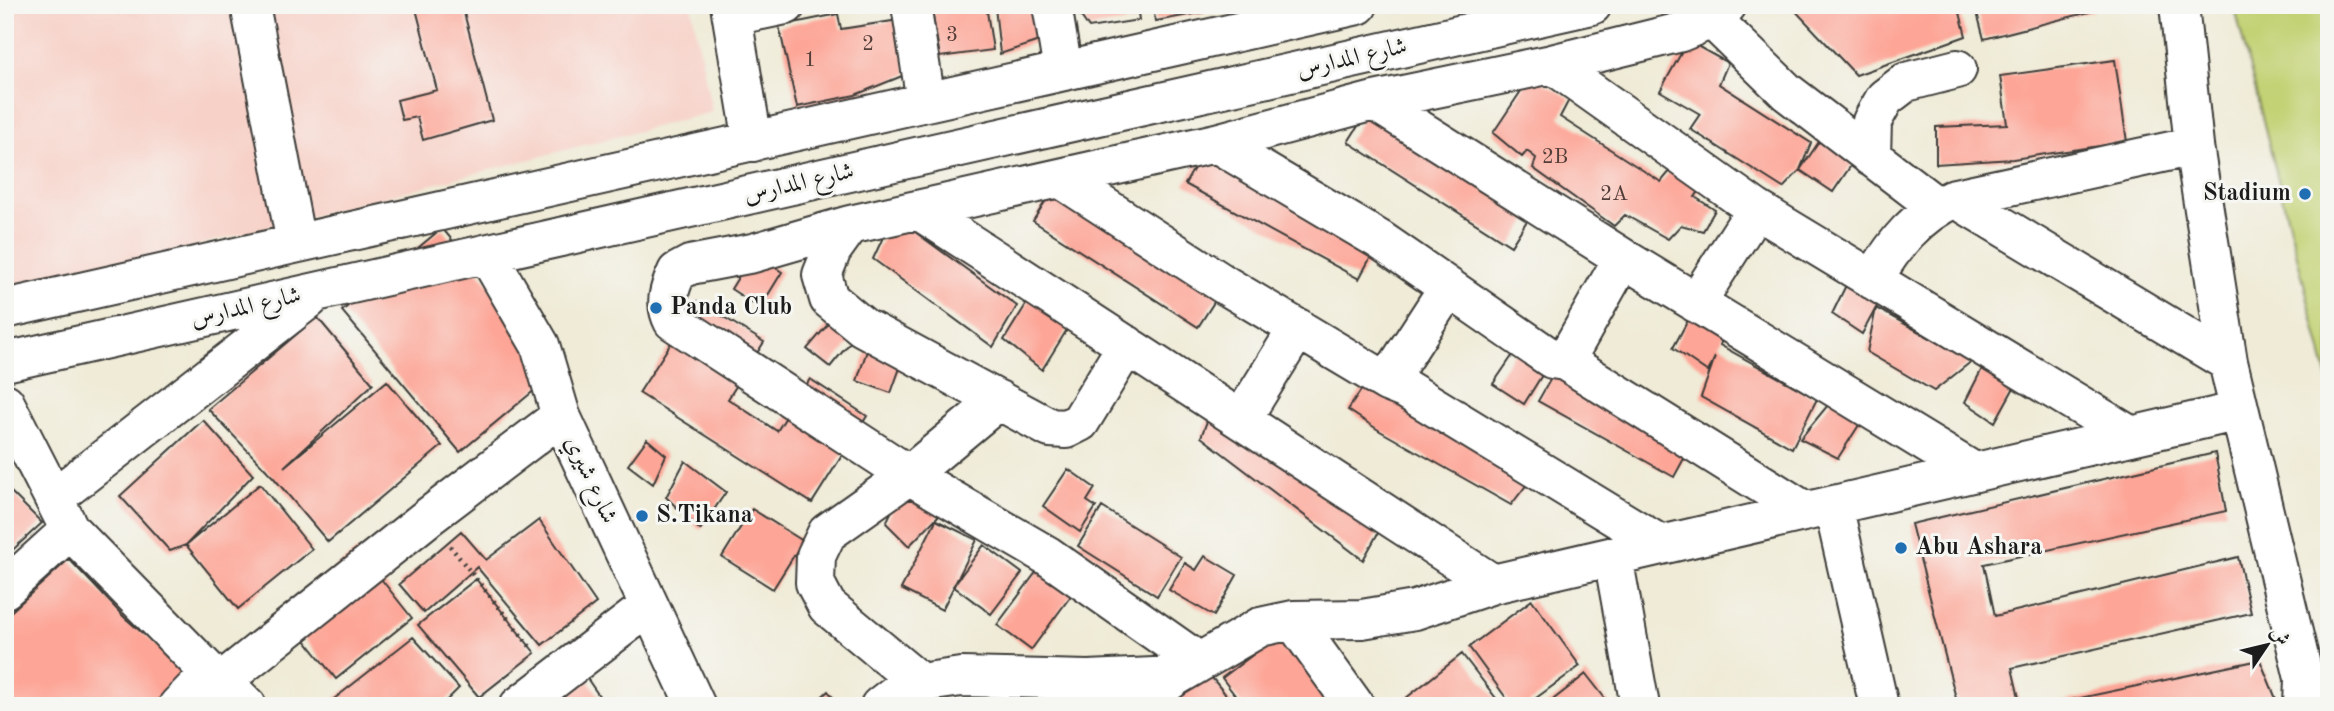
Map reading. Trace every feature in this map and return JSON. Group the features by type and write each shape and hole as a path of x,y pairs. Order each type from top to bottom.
{"street":[{"path":"250,5 296,243"},
{"path":"753,142 731,11 786,5"},
{"path":"911,5 926,102"},
{"path":"1052,5 1063,71"},
{"name":"شارع المدارس","path":"5,309 1063,71 1225,20 1358,5"},
{"name":"شارع المدارس","path":"5,362 1592,5"},
{"path":"2179,5 2194,146 2228,362 2304,678 2303,706"},
{"path":"1187,669 1048,556 909,475 673,321 667,302 677,272 690,265 753,253 850,225 1216,143 1374,100 1552,64 1681,32 1719,12 1787,92 1871,157 1945,202 2228,362"},
{"path":"1552,64 1756,209 2131,436"},
{"path":"1871,157 1872,121 1885,98 1906,82 1957,69"},
{"path":"1374,100 1623,258 1974,472"},
{"path":"1216,143 1380,240 1552,359 1565,361 1819,508 1879,706"},
{"path":"1873,280 1890,251 1911,227 1945,202 2194,146"},
{"path":"1051,180 1060,178 1225,285 1387,382 1419,397 1661,545"},
{"path":"1696,303 1756,209"},
{"path":"920,211 1493,584"},
{"path":"850,225 832,250 822,275 829,299 863,327 1050,428 1066,429 1080,422 1127,345"},
{"name":"شارع شيري","path":"487,254 540,345 561,416 696,706"},
{"path":"1565,361 1623,258"},
{"path":"1387,382 1448,288"},
{"path":"5,589 62,514 319,292"},
{"path":"1241,420 1298,328"},
{"path":"920,683 827,606 815,583 816,556 827,533 909,475 999,400"},
{"path":"5,403 62,514 226,687"},
{"path":"1135,706 1187,669 1260,627 1293,620 1362,619 1415,610 1493,584 2239,411"},
{"path":"178,706 226,687 427,518 561,416"},
{"path":"1613,557 1640,706"},
{"path":"519,706 648,607"},
{"path":"1293,620 1356,706"},
{"path":"880,706 898,692 920,683 961,677 1088,680 1187,669"}],"path":[{"path":"427,518 556,678"}],"shaded area":[{"path":"5,5 691,5 712,112 5,293"}],"green space":[{"name":"Stadium","path":"2234,5 2329,5 2329,383"}],"building":[{"path":"415,5 462,5 492,120 423,140 417,117 402,120 397,100 437,90"},
{"path":"931,5 986,5 993,50 940,57"},
{"path":"1046,5 1051,37 1000,54 995,7"},
{"path":"1077,5 1137,5 1139,20 1089,28 1076,9"},
{"path":"1151,5 1204,5 1205,12 1156,21"},
{"path":"1790,5 1958,5 1966,36 1856,75"},
{"path":"1975,5 2091,5 2093,11 1984,39"},
{"path":"838,14 841,29 899,20 907,74 855,95 797,107 779,26"},
{"path":"1688,41 1728,63 1719,84 1811,143 1800,170 1783,188 1690,129 1700,114 1660,91"},
{"path":"2115,60 2127,142 2013,159 1936,164 1936,127 2007,124 2000,76"},
{"path":"1531,76 1570,98 1560,117 1661,182 1675,165 1705,183 1695,197 1715,210 1703,231 1681,225 1668,239 1625,215 1614,226 1533,168 1536,158 1527,151 1522,157 1493,133"},
{"path":"1374,101 1537,205 1511,246 1348,142"},
{"path":"1827,130 1860,152 1833,192 1800,170"},
{"path":"1207,145 1380,240 1359,279 1185,184"},
{"path":"1060,178 1225,285 1198,327 1033,221"},
{"path":"893,216 1017,306 993,347 873,259"},
{"path":"442,228 560,369 460,452 342,311"},
{"path":"753,253 782,272 760,308 731,289"},
{"path":"1851,275 1884,293 1862,334 1832,314"},
{"path":"1030,298 1073,320 1042,370 1004,340"},
{"path":"698,301 764,342 728,399 777,431 810,379 867,416 812,503 639,393"},
{"path":"1876,308 1972,361 1934,391 1867,352"},
{"path":"841,309 863,327 830,367 807,349"},
{"path":"1693,311 1726,330 1720,345 1817,399 1792,448 1701,397 1715,357 1708,372 1673,348"},
{"path":"317,317 373,384 284,467 387,381 442,446 328,542 273,477 208,409"},
{"path":"871,338 906,351 891,393 857,381"},
{"path":"1523,340 1552,359 1524,404 1493,384"},
{"path":"1985,363 2017,382 1995,422 1965,402"},
{"path":"1558,366 1693,442 1674,477 1538,401"},
{"path":"1375,369 1538,470 1511,505 1348,410"},
{"path":"1837,394 1866,414 1838,458 1800,439"},
{"path":"1214,403 1388,515 1363,560 1201,437"},
{"path":"203,420 253,475 186,545 170,551 120,496"},
{"path":"647,439 666,455 653,484 628,465"},
{"path":"2215,453 2226,511 1984,564 1995,616 2238,557 2251,613 2012,668 2021,706 1958,706 1911,524"},
{"path":"685,461 726,492 700,530 666,497"},
{"path":"1068,469 1095,488 1087,501 1096,507 1080,532 1043,506"},
{"path":"909,475 944,510 909,546 886,523"},
{"path":"260,484 312,549 238,609 186,545"},
{"path":"5,486 42,523 5,557"},
{"path":"1102,507 1181,557 1157,596 1078,546"},
{"path":"752,509 803,541 773,589 722,557"},
{"path":"539,520 596,603 542,645 477,567 424,613 399,584 461,531 486,560"},
{"path":"936,520 977,540 942,610 901,589"},
{"path":"984,545 1022,573 991,614 953,586"},
{"path":"358,550 412,618 336,679 282,611"},
{"path":"1048,556 1081,582 1031,650 997,625"},
{"path":"1205,556 1237,575 1214,616 1169,590 1185,563 1196,570"},
{"path":"69,559 124,617 193,677 165,706 5,706 5,617"},
{"path":"476,579 535,653 479,697 418,625"},
{"path":"1532,600 1580,666 1525,706 1512,706 1469,647"},
{"path":"1291,626 1345,706 1243,706 1222,678"},
{"path":"413,637 459,688 441,706 325,706"},
{"path":"1462,654 1502,706 1396,706"},
{"path":"2260,660 2279,706 2047,706 2047,705"},
{"path":"1204,668 1235,706 1158,706"},
{"path":"582,671 606,706 532,706"},
{"path":"1586,674 1611,706 1545,706"},
{"path":"828,691 840,706 812,706"}],"place":[{"name":"Stadium","path":"2305,194"},
{"name":"Panda Club","path":"656,308"},
{"name":"S.Tikana","path":"642,516"},
{"name":"Abu Ashara","path":"1901,548"}]}
